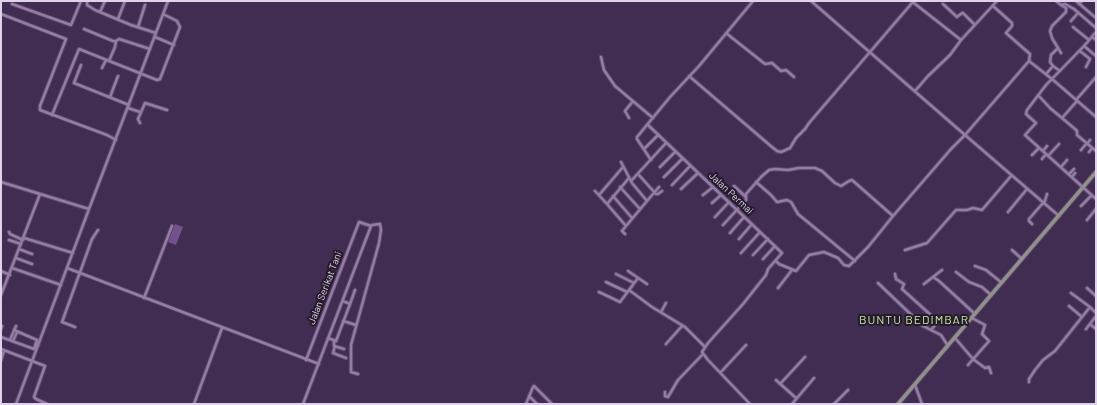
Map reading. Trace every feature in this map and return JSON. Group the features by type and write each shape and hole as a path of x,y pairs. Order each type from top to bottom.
{"street":[{"path":"12,4 70,25 81,2 76,1"},
{"path":"87,1 87,6 156,33"},
{"path":"100,12 104,1"},
{"path":"118,19 125,1"},
{"path":"16,404 168,1"},
{"path":"649,161 644,149 636,139 753,1"},
{"path":"811,1 1011,176 1059,216"},
{"path":"915,91 997,1"},
{"path":"1056,1 1066,8 1066,12 1052,26 1050,32 1061,53"},
{"path":"1076,1 1096,18"},
{"path":"1079,4 1082,1"},
{"path":"689,76 779,152 790,148 809,122 913,2 961,40"},
{"path":"138,27 146,4"},
{"path":"943,4 957,17 963,13 975,25"},
{"path":"1061,5 1068,6 1096,28"},
{"path":"776,261 792,270 798,270 808,256 817,252 824,252 840,259 847,267 849,266 855,261 1029,61 1030,54 1006,33 1012,23 993,6"},
{"path":"1071,21 1078,13"},
{"path":"1,14 66,39 40,107 42,112 100,132 116,140"},
{"path":"52,115 79,49 160,80 180,29 180,24 177,20 163,14"},
{"path":"1074,27 1089,40"},
{"path":"84,29 113,41 119,39 150,49"},
{"path":"1096,32 1080,51 1052,79 1025,113 1036,123 1024,135 1035,143 1096,199"},
{"path":"726,33 765,64 772,63 781,71 785,70 794,77"},
{"path":"155,37 174,45"},
{"path":"1092,37 1096,40"},
{"path":"102,68 108,61 115,47 116,41"},
{"path":"1084,46 1096,56"},
{"path":"1058,48 1050,57 1050,62 1060,71"},
{"path":"1080,51 1090,60 1086,67"},
{"path":"601,57 604,70 612,82 653,118"},
{"path":"1029,61 1096,118"},
{"path":"81,65 74,83 129,105"},
{"path":"1046,74 1053,66"},
{"path":"110,97 118,76"},
{"path":"1062,118 1096,77"},
{"path":"1038,95 1077,131 1077,135 1096,151"},
{"path":"629,118 625,111 633,101"},
{"path":"140,123 138,120 140,112 145,103 167,110"},
{"path":"128,108 140,112"},
{"name":"Jalan Permai","path":"648,125 775,246"},
{"path":"644,149 658,135"},
{"path":"1081,150 1090,140"},
{"path":"631,182 666,143"},
{"path":"1042,159 1059,144"},
{"path":"1043,151 1048,146"},
{"path":"1032,155 1039,148"},
{"path":"1089,152 1092,148"},
{"path":"660,167 675,152"},
{"path":"664,177 682,159"},
{"path":"1061,167 1068,160"},
{"path":"621,162 631,182 647,201"},
{"path":"672,184 690,166"},
{"path":"599,195 623,167"},
{"path":"723,225 746,200 747,193 756,182 766,172 775,168 788,170 815,168 822,171 839,186 843,186 852,180 893,216"},
{"path":"1071,176 1074,169"},
{"path":"681,189 698,173"},
{"path":"1071,176 1075,173"},
{"path":"638,174 654,193"},
{"path":"898,404 1096,174"},
{"path":"905,250 927,243 956,210 967,210 973,208 982,210 1011,176"},
{"path":"606,204 629,178"},
{"path":"1,182 89,209"},
{"path":"756,182 771,195 776,202 787,200 792,202 798,214 855,261"},
{"path":"734,186 746,197"},
{"path":"620,187 640,209"},
{"path":"625,234 622,231 659,187"},
{"path":"703,195 713,187"},
{"path":"1008,212 1027,189"},
{"path":"595,191 626,226"},
{"path":"654,193 658,194 662,191"},
{"path":"1,295 40,194"},
{"path":"712,203 721,194"},
{"path":"1032,224 1029,219 1043,203 1047,194"},
{"path":"1081,206 1092,195"},
{"path":"613,196 632,218"},
{"path":"715,217 729,202"},
{"path":"1087,220 1096,209"},
{"path":"730,233 744,217"},
{"name":"Jalan Serikat Tani","path":"306,360 359,222 371,226"},
{"path":"303,404 371,226 380,224 381,230 352,345 351,370 352,373 358,374"},
{"path":"739,239 752,224"},
{"path":"144,298 172,226"},
{"path":"75,327 62,322 92,239 98,230"},
{"path":"9,232 12,235 23,239 73,253"},
{"path":"741,253 760,232"},
{"path":"752,255 768,239"},
{"path":"10,240 21,244"},
{"path":"665,392 665,396 668,397 678,380 703,354 702,352 705,347 782,254 775,246 764,259"},
{"path":"19,249 32,254"},
{"path":"1012,250 1022,259"},
{"path":"16,258 32,264"},
{"path":"975,266 986,270 1002,283"},
{"path":"12,268 61,286"},
{"path":"67,268 317,364"},
{"path":"778,288 792,270"},
{"path":"924,284 942,270"},
{"path":"1,271 10,275"},
{"path":"628,271 647,284"},
{"path":"956,272 969,282 982,287 991,295"},
{"path":"616,274 634,283"},
{"path":"895,274 896,279 904,284 902,289 933,317 925,327"},
{"path":"933,277 985,325 982,334 989,341 968,365"},
{"path":"599,292 620,302 638,278"},
{"path":"606,282 628,291 690,331 705,347"},
{"path":"878,283 925,327 942,336 948,347"},
{"path":"1087,288 1096,296"},
{"path":"346,358 333,353 335,346 333,345 355,290"},
{"path":"1071,293 1096,313"},
{"path":"343,301 350,304"},
{"path":"661,312 666,303"},
{"path":"1070,306 1082,317"},
{"path":"1029,382 1028,380 1030,376 1043,360 1058,348 1090,308"},
{"path":"1086,329 1096,316"},
{"path":"343,321 356,325"},
{"path":"931,330 936,324"},
{"path":"1090,324 1096,329"},
{"path":"13,341 16,326"},
{"path":"666,344 682,326"},
{"path":"194,404 222,328"},
{"path":"10,340 15,331"},
{"path":"1,337 34,349 37,340 15,331"},
{"path":"328,338 334,341"},
{"path":"955,338 973,360 985,368 989,366 991,373"},
{"path":"721,372 746,345"},
{"path":"335,346 344,349"},
{"path":"1,360 2,350 45,366 34,397 36,400 47,404"},
{"path":"703,354 750,404"},
{"path":"780,384 805,357"},
{"path":"794,403 796,398 814,378"},
{"path":"776,380 796,398"},
{"path":"526,404 534,386 552,404"},
{"path":"914,386 922,404"},
{"path":"834,404 848,390"},
{"path":"529,396 537,404"}],"shaded area":[{"path":"175,224 183,227 176,245 168,242"}],"district":[{"name":"BUNTU BEDIMBAR","path":"914,320"}]}
